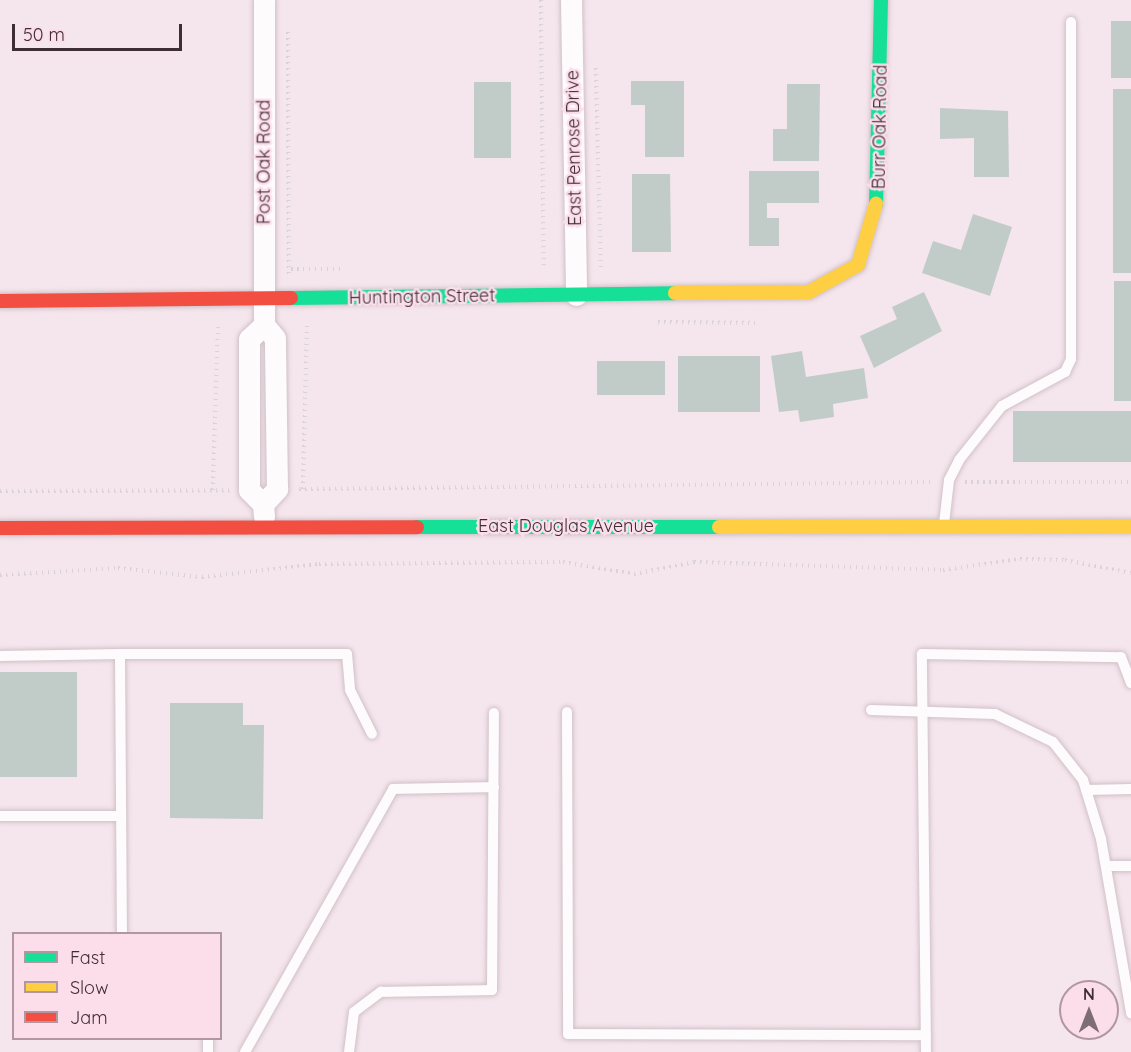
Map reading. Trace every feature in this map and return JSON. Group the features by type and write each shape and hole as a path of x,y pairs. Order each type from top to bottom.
{"street":[{"name":"Post Oak Road","path":"264,0 263,299 264,325 275,338 263,495 264,527"},
{"name":"East Penrose Drive","path":"571,0 576,295"},
{"name":"Burr Oak Road","path":"839,276 858,266 880,192 881,0"},
{"name":"Huntington Street","path":"0,301 809,292 839,276"},
{"name":"East Douglas Avenue","path":"0,528 1131,526"}],"lane":[{"path":"944,525 948,482 1002,406 1065,372 1071,359 1071,22"},
{"path":"120,654 122,932"},
{"path":"0,656 347,654 350,690 372,734"},
{"path":"926,1052 922,654 1121,657 1131,683"},
{"path":"871,710 995,714 1017,722 1053,742 1086,790 1106,866 1131,1013"},
{"path":"567,712 568,1034 926,1035"},
{"path":"349,1052 354,1012 381,992 492,990 494,713"},
{"path":"245,1052 393,789 494,787"},
{"path":"1086,790 1131,789"},
{"path":"0,816 121,816"},
{"path":"1106,866 1131,866"}],"path":[{"path":"541,0 544,268"},
{"path":"288,23 288,279 307,321 303,489"},
{"path":"596,58 601,268"},
{"path":"213,490 218,320"},
{"path":"0,491 213,490 263,495 303,489 1131,482"},
{"path":"0,575 118,568 202,577 319,564 563,562 634,574 694,562 942,570 1020,559 1065,560 1131,573"}],"building":[{"path":"1111,21 1131,21 1131,78 1111,78"},
{"path":"631,81 684,81 684,157 645,157 645,105 631,105"},
{"path":"474,82 511,82 511,158 474,158"},
{"path":"787,84 820,84 819,161 773,161 773,129 787,129"},
{"path":"1113,89 1131,89 1131,273 1113,273"},
{"path":"940,108 1008,111 1009,177 974,177 974,138 940,139"},
{"path":"749,171 819,171 819,203 767,203 767,218 779,218 779,246 749,246"},
{"path":"632,174 670,174 671,252 632,252"},
{"path":"973,214 1012,227 990,296 922,273 933,241 961,250"},
{"path":"1114,281 1131,281 1131,401 1114,401"},
{"path":"924,292 942,331 874,368 860,336 897,319 892,307"},
{"path":"802,351 806,377 864,368 868,398 833,404 834,417 800,422 798,410 779,412 771,356"},
{"path":"678,356 760,356 760,412 678,412"},
{"path":"597,361 665,361 665,395 597,395"},
{"path":"1013,411 1131,411 1131,462 1013,462"},
{"path":"0,672 77,672 77,777 0,777"},
{"path":"170,703 243,703 243,725 264,725 263,819 170,818"}],"traffic: fast":[{"path":"876,204 881,0"},
{"path":"291,298 675,293"},
{"path":"417,527 719,527"}],"traffic: slow":[{"path":"675,293 809,292 858,265 876,204"},
{"path":"719,527 1131,526"}],"traffic: jam":[{"path":"0,301 291,298"},
{"path":"0,528 417,527"}]}
